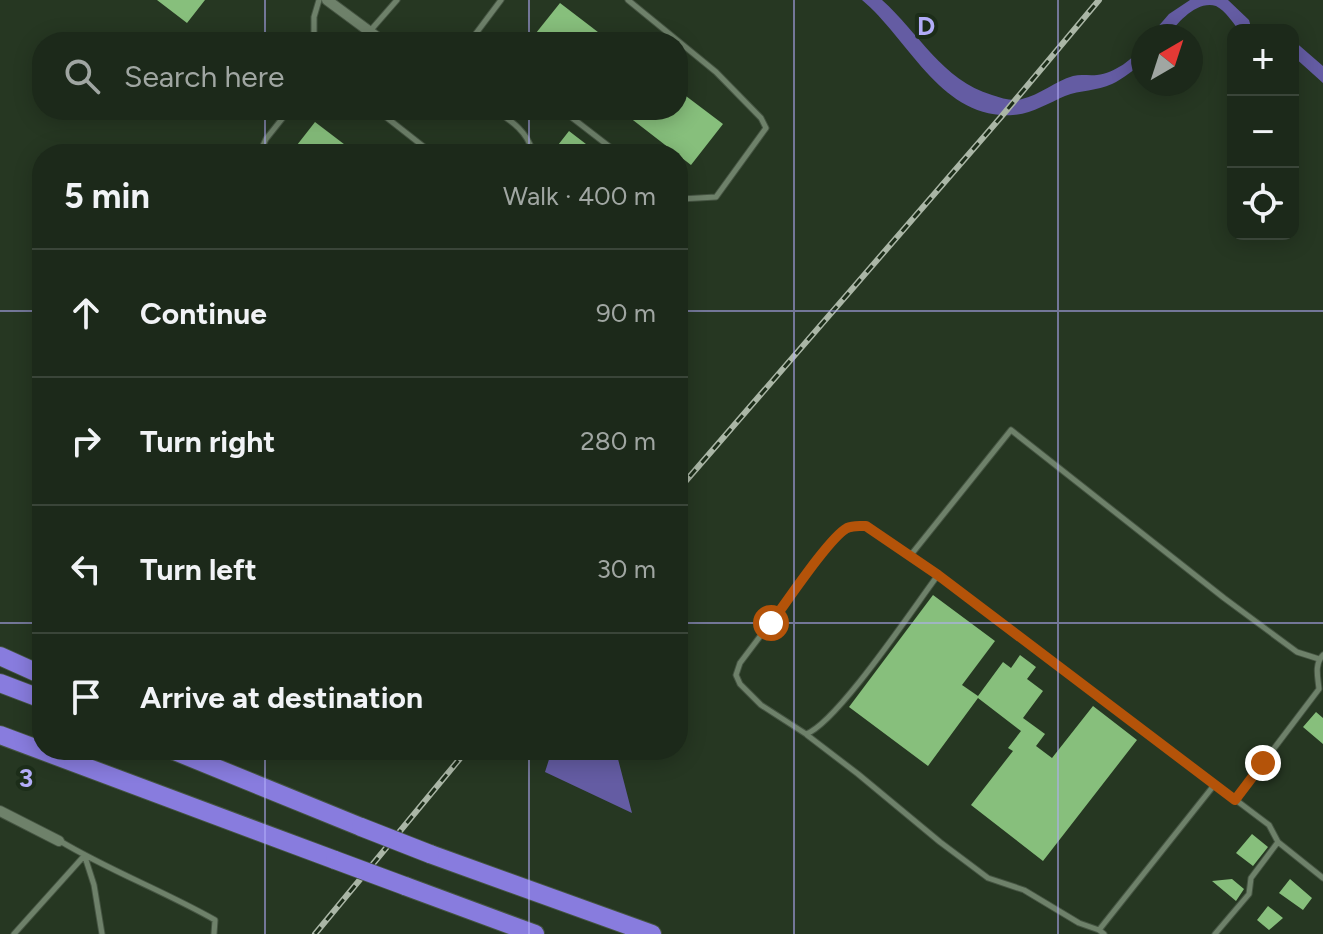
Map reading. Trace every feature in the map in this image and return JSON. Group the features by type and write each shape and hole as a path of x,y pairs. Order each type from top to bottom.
{"highway":[{"path":"0,656 32,670"},
{"path":"0,683 32,695"},
{"path":"0,735 32,747"},
{"path":"67,760 535,934"},
{"path":"197,760 430,854 652,934"}],"street":[{"path":"327,0 370,32"},
{"path":"0,811 59,841"}],"lane":[{"path":"314,32 319,0"},
{"path":"380,32 397,0"},
{"path":"477,32 501,0"},
{"path":"628,0 667,32"},
{"path":"688,49 716,72 761,118 766,128 716,197 688,199"},
{"path":"264,144 281,120"},
{"path":"390,120 420,144"},
{"path":"510,120 530,144"},
{"path":"575,120 606,144"},
{"path":"910,556 1011,430 1297,652 1321,657 1319,689 1235,800"},
{"path":"1215,784 1102,932 1079,923 1024,890 988,878 806,734 761,705 740,684 736,675 740,663 828,546 844,530 866,526 938,575 1215,784 1235,800 1269,825 1278,842 1323,878"},
{"path":"806,734 816,731 841,705 938,575"},
{"path":"59,841 84,856 170,894 215,920 214,934"},
{"path":"1215,934 1249,894 1251,878 1278,842"},
{"path":"14,934 84,856"},
{"path":"84,856 94,885 102,934"}],"shaded area":[{"path":"862,0 882,0 945,67 974,88 1007,99 1029,97 1073,76 1110,71 1131,58 1131,72 1112,84 1071,94 1026,113 988,113 966,105 946,91"},
{"path":"1190,0 1228,0 1250,24 1234,24 1223,11 1209,5 1195,9 1178,24 1160,24"},
{"path":"1299,45 1323,66 1323,83 1299,61"},
{"path":"549,760 618,760 632,813 545,772"}],"building":[{"path":"157,0 205,0 187,23"},
{"path":"560,3 598,32 537,32"},
{"path":"688,98 723,124 691,165 688,163 688,144 664,144 633,120 688,120"},
{"path":"315,122 344,144 298,144"},
{"path":"569,131 586,144 559,144"},
{"path":"933,595 995,641 962,685 978,696 1003,662 1011,668 1020,655 1036,667 1027,679 1043,691 1023,718 1045,734 1036,746 1052,758 1093,706 1137,740 1043,861 971,805 1013,751 1008,748 1021,731 978,698 928,766 849,707"},
{"path":"1316,712 1323,718 1323,744 1303,727"},
{"path":"1252,834 1268,847 1253,866 1236,853"},
{"path":"1232,879 1244,889 1236,901 1212,881"},
{"path":"1290,879 1312,898 1303,910 1279,893"},
{"path":"1268,906 1283,918 1269,930 1257,920"}],"railway":[{"path":"688,478 1099,0"},
{"path":"315,934 459,760"}],"route":[{"path":"771,623 828,546 844,530 866,526 938,575 1235,800 1263,763"}]}
